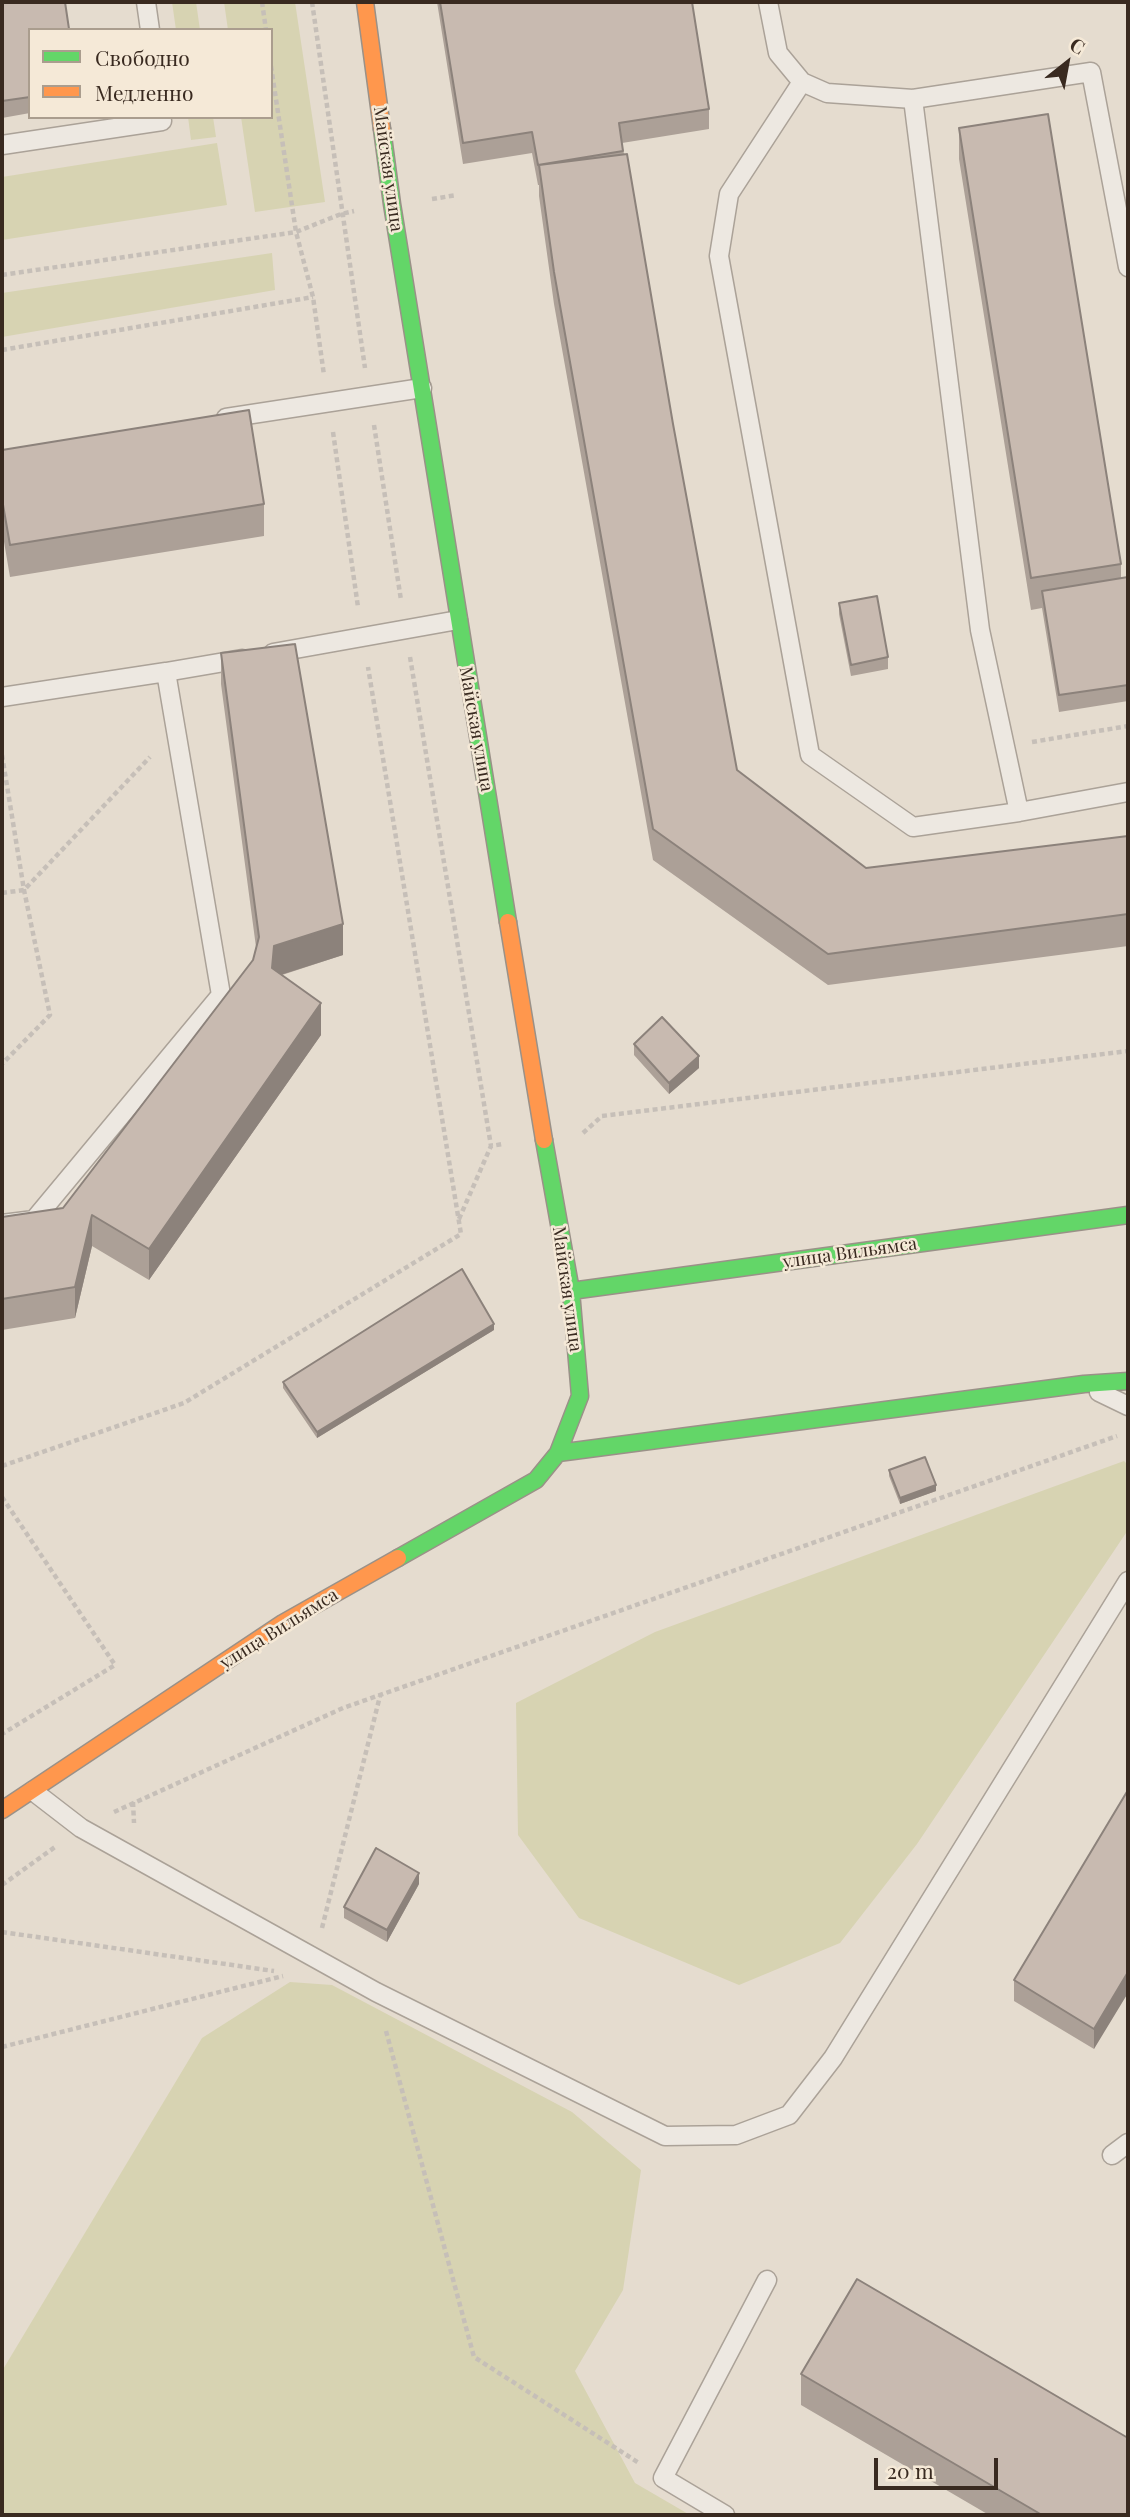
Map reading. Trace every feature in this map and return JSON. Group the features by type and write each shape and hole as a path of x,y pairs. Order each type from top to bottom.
{"street":[{"name":"Майская улица","path":"365,2 392,204 458,620 571,1291 580,1396 558,1453"},
{"name":"улица Вильямса","path":"571,1291 1128,1215"},
{"path":"558,1453 1084,1384 1128,1381"},
{"name":"улица Вильямса","path":"2,1810 284,1623 536,1480 558,1453"}],"lane":[{"path":"146,2 150,28"},
{"path":"768,2 778,53 802,82 827,93 913,99 1091,72 1128,267"},
{"path":"802,82 729,194 719,256 810,755 913,827 1019,812 1128,792"},
{"path":"913,99 980,630 1019,812"},
{"path":"2,145 162,119"},
{"path":"206,421 422,388"},
{"path":"2,697 166,672 458,620"},
{"path":"2,1224 34,1220 221,995 166,672"},
{"path":"1084,1384 1128,1406"},
{"path":"33,1791 81,1828 376,1992 665,2136 736,2135 789,2115 833,2058 1128,1581"},
{"path":"1112,2155 1128,2143"},
{"path":"725,2515 663,2478 767,2280"}],"path":[{"path":"262,2 266,28"},
{"path":"312,2 341,214 405,629 491,1146 459,1220"},
{"path":"2,1466 184,1404 461,1234 363,637 313,297 296,232 273,79"},
{"path":"2,275 296,232 341,214 457,195"},
{"path":"2,350 313,297"},
{"path":"1006,747 1128,726"},
{"path":"2,893 24,890 176,730"},
{"path":"2,755 24,890 50,1015 2,1064"},
{"path":"582,1134 602,1116 1128,1051"},
{"path":"491,1146 504,1144"},
{"path":"2,1885 81,1828 343,1708 1124,1433"},
{"path":"2,1497 115,1665 2,1734"},
{"path":"321,1933 380,1695"},
{"path":"2,1932 292,1974 2,2047"},
{"path":"376,1992 474,2357 663,2478"}],"shaded area":[{"path":"172,2 196,2 200,28 176,28"},
{"path":"224,2 295,2 325,202 255,212 241,119 273,119 273,28 228,28"},
{"path":"188,119 213,119 216,137 191,140"},
{"path":"217,143 227,205 2,240 2,177"},
{"path":"272,253 275,290 2,337 2,293"},
{"path":"1124,1461 1128,1465 1128,1530 917,1844 840,1943 739,1985 579,1918 518,1835 516,1703 655,1632"},
{"path":"290,1982 332,1985 572,2112 641,2170 623,2290 575,2371 635,2483 690,2515 2,2515 2,2371 202,2038"}],"building":[{"path":"2,2 65,2 69,28 28,28 28,97 2,101"},
{"path":"440,2 692,2 709,109 619,123 623,151 538,165 532,132 463,143"},
{"path":"1048,114 1121,564 1031,578 959,128"},
{"path":"627,154 673,424 737,770 866,868 1128,836 1128,914 828,954 653,829 554,272 539,165"},
{"path":"249,410 264,504 10,545 2,499 2,450"},
{"path":"1128,577 1128,685 1059,695 1042,591"},
{"path":"877,596 888,657 851,665 839,603"},
{"path":"295,644 343,924 274,946 272,968 321,1003 149,1249 92,1215 75,1287 2,1299 2,1217 63,1208 253,960 259,937 221,653"},
{"path":"662,1017 699,1056 669,1083 634,1044"},
{"path":"462,1269 494,1324 317,1432 283,1382"},
{"path":"925,1457 936,1485 900,1498 889,1470"},
{"path":"1128,1790 1128,1972 1094,2029 1014,1980"},
{"path":"376,1848 419,1873 387,1930 344,1907"},
{"path":"857,2279 1128,2438 1128,2515 1042,2515 801,2374"}],"traffic: fast":[{"path":"382,129 508,922"},
{"path":"398,1558 536,1480 558,1453 580,1396 571,1291 544,1140"},
{"path":"571,1291 1128,1215"},
{"path":"558,1453 1084,1384 1128,1381"}],"traffic: slow":[{"path":"365,2 382,129"},
{"path":"508,922 544,1140"},
{"path":"2,1810 283,1623 398,1558"}]}
